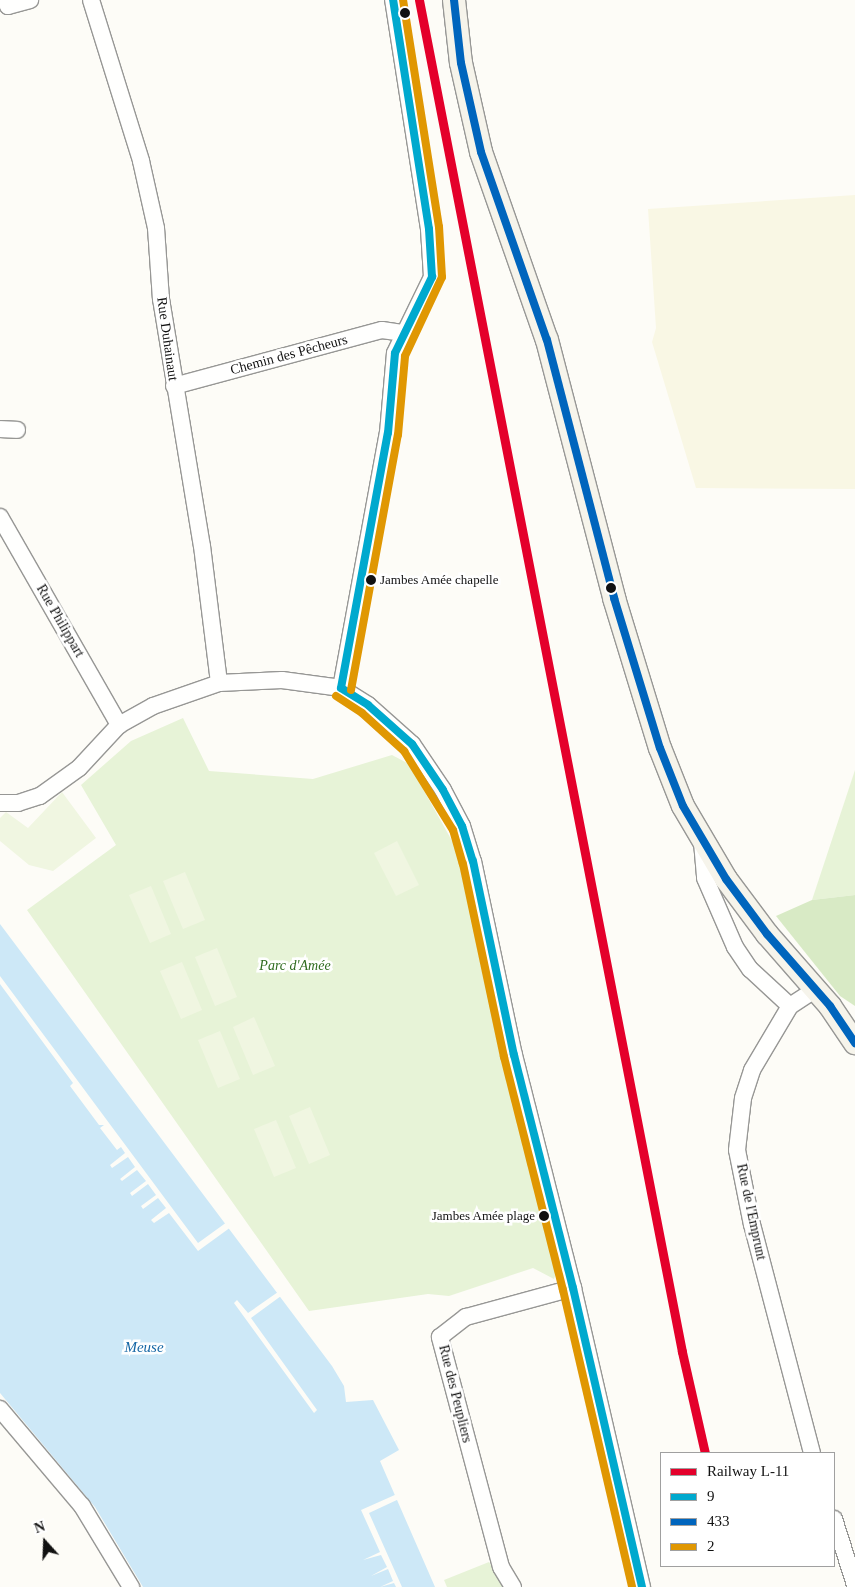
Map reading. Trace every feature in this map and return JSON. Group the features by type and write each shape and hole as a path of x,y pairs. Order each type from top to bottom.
{"main road":[{"path":"454,0 461,63 481,152 547,340 637,681 660,748 701,840 761,926 815,990 855,1043"}],"street":[{"path":"7,0 8,6 30,0"},
{"name":"Rue Duhainaut","path":"91,0 141,161 156,228 161,299 202,546 219,684"},
{"path":"341,688 388,433 395,353 420,307 432,278 429,229 393,0"},
{"name":"Chemin des Pêcheurs","path":"174,386 382,330 404,334"},
{"path":"0,429 17,430"},
{"name":"Rue Philippart","path":"0,517 119,725"},
{"path":"0,803 18,803 40,796 59,784 119,725 153,706 219,684 282,680 341,688 368,705 412,744 443,790 462,826 473,861 531,1128 573,1288 642,1587"},
{"path":"701,840 705,878 735,947 750,968 790,1006"},
{"name":"Rue de l'Emprunt","path":"812,1452 752,1225 737,1150 743,1098 752,1070 790,1006 815,990"},
{"name":"Rue des Peupliers","path":"513,1587 501,1567 440,1337 466,1317 573,1288"},
{"path":"0,1409 82,1506 131,1587"},
{"path":"835,1523 855,1585"}],"shaded area":[{"path":"855,195 855,489 696,488 652,342 656,328 648,209"}],"green space":[{"name":"Parc d'Amée","path":"183,718 209,771 313,779 392,755 409,764 465,864 544,1227 558,1268 554,1279 533,1268 449,1296 428,1294 309,1311 27,910 116,845 81,785 131,741"},
{"path":"855,770 855,895 812,900"},
{"path":"62,792 96,838 53,871 29,865 0,841 0,818 6,812 28,828"},
{"path":"397,841 419,885 396,896 374,853"},
{"path":"185,872 205,920 183,929 163,881"},
{"path":"151,886 171,934 150,943 129,895"},
{"path":"855,895 855,1006 840,996 776,916 812,900"},
{"path":"217,948 237,997 215,1006 195,957"},
{"path":"182,962 202,1010 181,1019 160,971"},
{"path":"254,1017 275,1066 253,1075 233,1027"},
{"path":"220,1031 240,1079 218,1088 198,1040"},
{"path":"310,1107 330,1155 309,1164 289,1116"},
{"path":"276,1120 296,1168 274,1177 254,1129"},
{"path":"489,1562 504,1587 447,1587 444,1580"}],"water":[{"name":"Meuse","path":"0,924 332,1366 344,1386 346,1402 373,1400 399,1450 380,1461 435,1587 143,1587 95,1507 0,1393"}],"pier":[{"path":"0,976 198,1243 227,1222 231,1227 198,1251 169,1213 154,1223 151,1220 166,1208 158,1198 143,1209 141,1206 156,1195 148,1184 132,1196 130,1193 146,1181 137,1170 122,1181 120,1179 135,1167 128,1157 112,1168 110,1165 125,1153 121,1147 117,1150 100,1128 104,1125 99,1125 70,1086 73,1083 0,984"},
{"path":"278,1292 281,1296 251,1318 317,1410 314,1413 234,1303 237,1300 248,1313"},
{"path":"397,1494 399,1499 369,1513 402,1587 396,1587 394,1583 380,1587 393,1581 388,1569 371,1576 387,1567 381,1555 363,1560 380,1552 361,1510"}],"rail line":[{"name":"L-11","path":"419,0 682,1352 705,1452"}],"transit line":[{"name":"9","path":"341,688 388,433 395,353 432,277 429,229 393,0"},
{"name":"2","path":"351,690 398,435 405,356 442,277 439,227 403,0"},
{"name":"433","path":"454,0 461,63 481,152 547,340 614,598 660,748 683,806 726,879 767,934 830,1006 855,1043"},
{"name":"9","path":"341,688 368,705 412,744 443,790 462,826 473,861 514,1055 573,1288 642,1587"},
{"name":"2","path":"336,696 362,713 404,751 453,830 463,864 504,1057 563,1290 632,1587"}],"place":[{"name":"Jambes Amée chapelle","path":"371,580"},
{"name":"Jambes Amée plage","path":"544,1216"}]}
